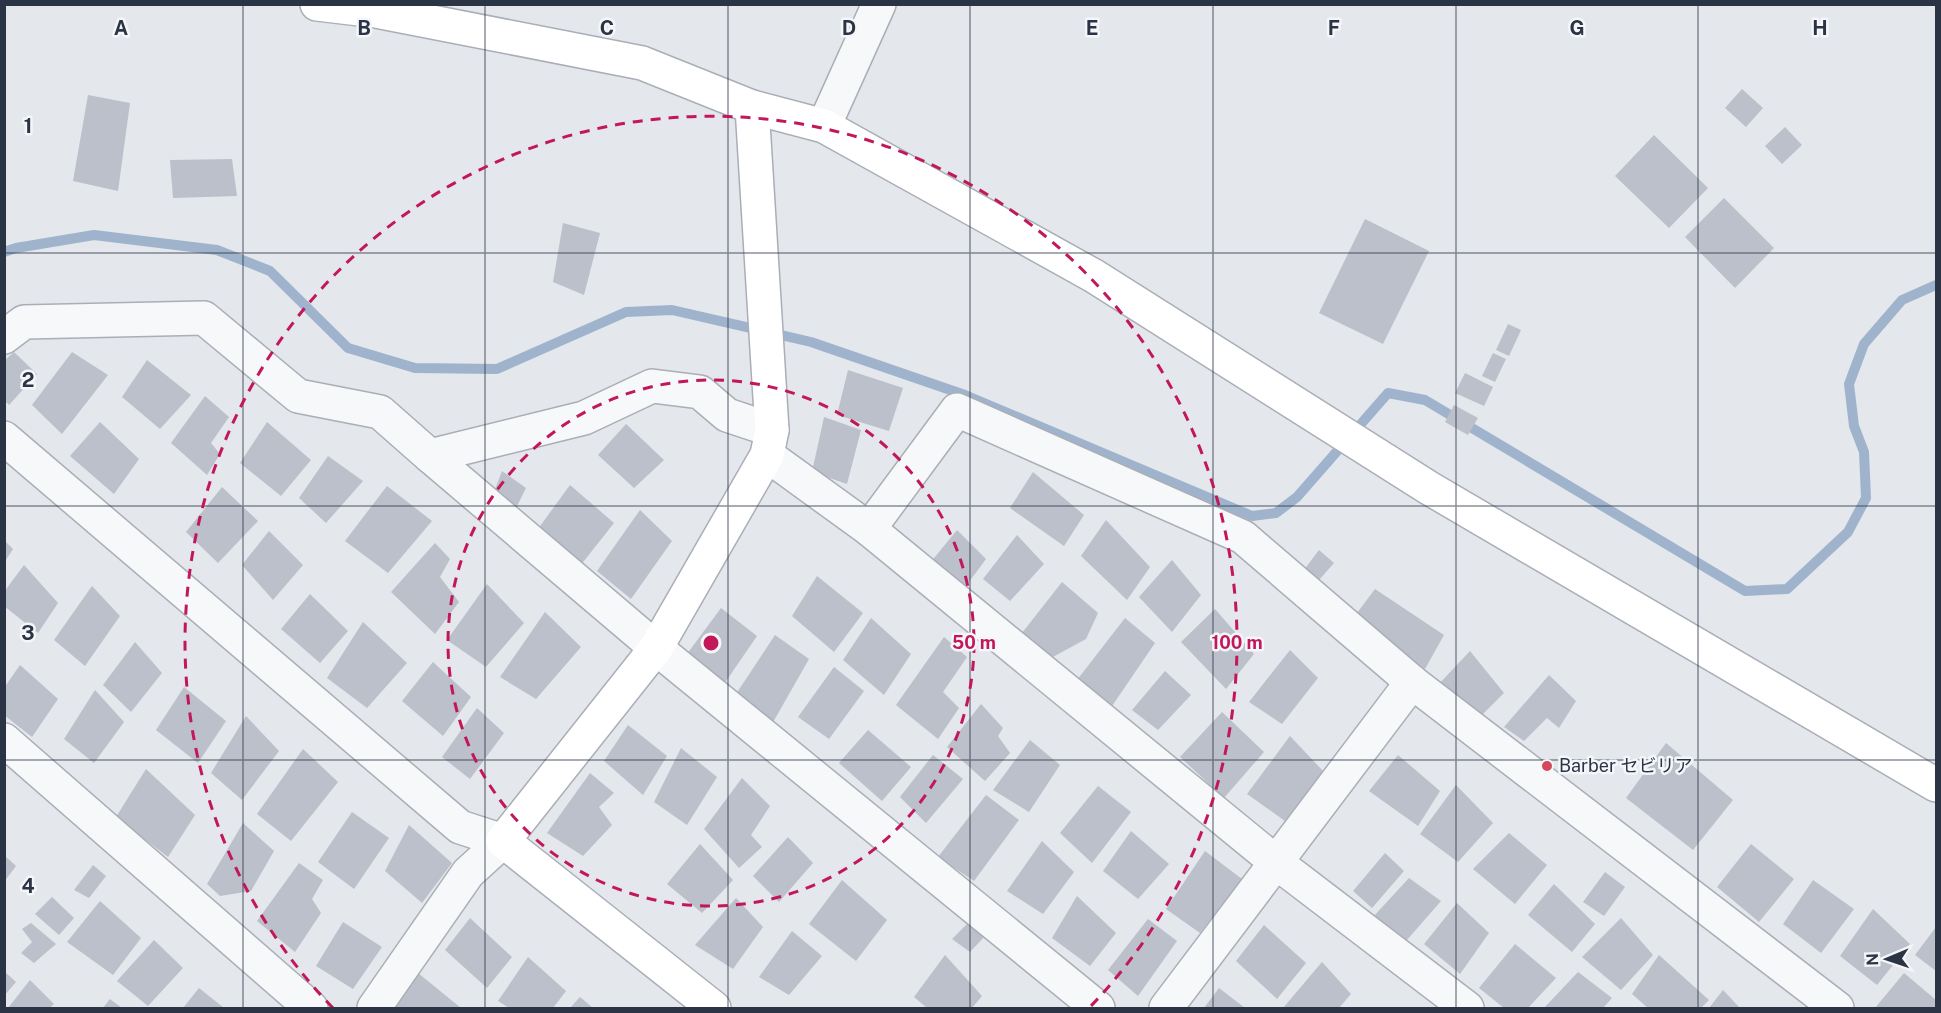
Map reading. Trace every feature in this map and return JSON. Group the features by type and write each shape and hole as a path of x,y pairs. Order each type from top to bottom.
{"street":[{"path":"317,4 376,11 642,63 752,107 824,126 1094,276 1429,488 1936,785"},
{"path":"824,126 879,4"},
{"path":"374,1008 468,873 503,841 656,648 769,442 752,107"},
{"path":"4,337 24,322 204,318 298,396 380,412 656,648 1098,1008"},
{"path":"430,456 584,418 652,386 700,392 727,415 769,442 868,529 1277,863 1467,1008"},
{"path":"868,529 957,410 1243,537 1412,682 1837,1008"},
{"path":"4,438 460,827 503,841 714,1008"},
{"path":"1166,1008 1412,682"},
{"path":"4,740 312,1008"}],"building":[{"path":"1742,89 1763,108 1746,127 1725,108"},
{"path":"88,95 130,103 118,191 73,181"},
{"path":"1785,127 1802,145 1782,164 1765,146"},
{"path":"1654,135 1708,188 1669,228 1615,176"},
{"path":"232,159 237,196 173,198 170,160"},
{"path":"1724,198 1774,248 1735,288 1685,237"},
{"path":"1365,219 1429,251 1383,344 1319,313"},
{"path":"563,223 600,233 584,295 553,282"},
{"path":"1508,324 1521,330 1509,356 1496,350"},
{"path":"14,352 37,374 9,405 5,401 5,360"},
{"path":"72,352 108,375 62,434 32,405"},
{"path":"1493,353 1506,359 1495,382 1482,376"},
{"path":"147,360 191,395 160,429 122,397"},
{"path":"848,370 903,388 889,431 837,415"},
{"path":"1465,373 1493,387 1484,406 1455,393"},
{"path":"205,396 229,417 211,443 220,454 207,475 171,443"},
{"path":"1454,405 1478,418 1468,435 1445,422"},
{"path":"824,417 861,430 847,484 812,472"},
{"path":"100,422 139,459 114,494 70,456"},
{"path":"267,422 311,460 281,496 240,463"},
{"path":"626,424 664,460 634,488 598,455"},
{"path":"328,456 363,481 326,523 299,498"},
{"path":"502,471 526,488 515,510 493,495"},
{"path":"1033,472 1084,515 1064,546 1010,508"},
{"path":"570,485 614,523 580,566 538,529"},
{"path":"387,486 432,521 388,573 345,541"},
{"path":"222,487 258,521 218,563 186,532"},
{"path":"640,510 672,541 631,599 597,571"},
{"path":"1106,520 1150,567 1127,600 1081,556"},
{"path":"957,530 986,559 963,590 930,563"},
{"path":"269,531 303,565 273,600 242,565"},
{"path":"1017,535 1044,564 1010,601 983,579"},
{"path":"4,540 13,549 4,563"},
{"path":"435,543 450,559 440,577 459,602 435,634 391,592"},
{"path":"1319,550 1334,563 1319,580 1304,570"},
{"path":"1172,560 1201,595 1172,632 1139,597"},
{"path":"24,565 58,603 38,633 4,606 4,592"},
{"path":"817,576 863,613 834,652 792,616"},
{"path":"1062,582 1098,613 1086,639 1051,658 1022,633"},
{"path":"487,584 524,623 486,667 447,640"},
{"path":"92,586 120,616 85,666 54,640"},
{"path":"1375,589 1444,635 1425,669 1354,617"},
{"path":"310,594 348,631 320,663 281,629"},
{"path":"721,608 757,636 724,684 687,654"},
{"path":"1215,609 1254,654 1226,689 1181,642"},
{"path":"545,612 581,647 536,699 500,677"},
{"path":"871,618 911,654 884,695 843,660"},
{"path":"1125,618 1155,643 1112,706 1077,680"},
{"path":"363,622 407,663 367,708 327,678"},
{"path":"775,635 809,659 772,724 734,697"},
{"path":"944,637 967,657 943,692 959,708 938,739 896,705"},
{"path":"135,642 162,673 131,712 103,685"},
{"path":"1290,650 1318,678 1282,724 1249,702"},
{"path":"1470,651 1504,693 1480,717 1438,685"},
{"path":"433,662 471,697 443,736 402,701"},
{"path":"20,665 58,699 32,737 4,715 4,688"},
{"path":"834,667 864,691 829,739 798,717"},
{"path":"1165,671 1191,695 1158,730 1132,710"},
{"path":"1549,675 1576,701 1559,728 1547,718 1524,741 1504,727"},
{"path":"184,687 226,721 198,763 156,730"},
{"path":"95,690 124,722 94,763 64,739"},
{"path":"981,704 1003,728 998,736 1010,753 985,781 947,747"},
{"path":"477,708 504,733 470,779 442,757"},
{"path":"1222,712 1264,752 1224,798 1180,757"},
{"path":"246,716 279,751 242,800 211,773"},
{"path":"628,725 667,756 643,795 604,761"},
{"path":"868,730 911,767 882,801 839,763"},
{"path":"1290,736 1323,771 1285,821 1247,794"},
{"path":"1030,740 1060,765 1029,812 993,790"},
{"path":"1666,743 1733,800 1693,850 1626,798"},
{"path":"681,748 717,777 687,825 654,802"},
{"path":"303,749 338,782 291,841 257,814"},
{"path":"933,755 963,779 926,823 900,797"},
{"path":"1398,755 1440,791 1418,826 1369,791"},
{"path":"146,769 195,815 168,857 116,817"},
{"path":"590,773 614,793 599,807 612,825 583,856 547,833"},
{"path":"742,778 770,806 751,835 762,847 739,868 704,829"},
{"path":"1456,785 1493,823 1458,862 1420,834"},
{"path":"1098,786 1131,812 1092,863 1060,833"},
{"path":"986,795 1019,820 974,881 938,857"},
{"path":"352,812 389,838 354,889 318,862"},
{"path":"243,823 274,851 251,891 220,896 207,884"},
{"path":"409,825 452,863 422,903 385,871"},
{"path":"1131,831 1169,864 1138,899 1103,871"},
{"path":"1509,833 1547,865 1515,904 1473,869"},
{"path":"788,837 813,863 779,902 753,876"},
{"path":"1042,841 1074,872 1043,914 1007,891"},
{"path":"700,844 733,880 702,913 667,884"},
{"path":"1751,844 1794,879 1759,922 1717,887"},
{"path":"1205,851 1242,879 1200,933 1166,909"},
{"path":"1385,853 1404,871 1372,908 1353,891"},
{"path":"4,855 16,866 4,882"},
{"path":"299,863 323,880 312,899 321,913 295,952 257,921"},
{"path":"93,865 106,876 89,898 74,890"},
{"path":"1605,872 1625,887 1604,916 1583,902"},
{"path":"1409,878 1441,901 1406,941 1373,917"},
{"path":"842,880 887,920 856,961 809,924"},
{"path":"1813,880 1854,909 1821,953 1783,924"},
{"path":"1554,884 1595,924 1572,952 1528,915"},
{"path":"1077,896 1116,933 1090,966 1052,938"},
{"path":"52,897 74,918 59,935 35,914"},
{"path":"736,898 763,927 733,969 695,945"},
{"path":"100,901 141,938 113,975 67,942"},
{"path":"1457,903 1489,933 1460,974 1424,944"},
{"path":"1873,909 1910,944 1877,985 1840,956"},
{"path":"470,918 512,957 487,988 445,950"},
{"path":"1621,918 1653,955 1621,990 1582,957"},
{"path":"1148,919 1177,941 1138,996 1108,970"},
{"path":"343,922 382,947 353,989 316,966"},
{"path":"31,923 56,944 34,963 21,953 32,942 22,929"},
{"path":"968,923 986,935 970,952 952,939"},
{"path":"1264,925 1306,963 1277,999 1236,961"},
{"path":"1936,927 1936,971 1915,955"},
{"path":"792,931 822,956 789,995 759,977"},
{"path":"154,940 183,968 148,1006 117,981"},
{"path":"1515,944 1556,978 1528,1008 1504,1008 1479,988"},
{"path":"945,955 982,996 972,1008 927,1008 914,997"},
{"path":"1659,955 1709,1000 1701,1008 1648,1008 1632,994"},
{"path":"528,957 566,991 553,1008 509,1008 498,1001"},
{"path":"1322,962 1351,994 1339,1008 1283,1008"},
{"path":"4,971 16,982 4,996"},
{"path":"1578,972 1612,998 1603,1008 1544,1008"},
{"path":"418,973 461,1008 394,1008"},
{"path":"1904,973 1936,1000 1936,1008 1875,1008"},
{"path":"30,980 54,1004 49,1008 8,1008"},
{"path":"199,988 224,1008 183,1008"},
{"path":"1219,988 1245,1008 1204,1008"},
{"path":"1723,990 1740,1008 1709,1008"},
{"path":"580,997 593,1008 570,1008"},
{"path":"110,999 122,1008 103,1008"}],"waterway":[{"path":"4,252 94,235 217,250 270,271 348,348 415,368 497,369 626,312 672,310 811,342 965,395 1252,516 1276,513 1297,497 1388,393 1425,400 1745,591 1787,589 1848,532 1866,498 1864,452 1854,426 1849,384 1864,344 1902,300 1936,285"}],"place":[{"name":"Barber セビリア","path":"1547,766"}]}
